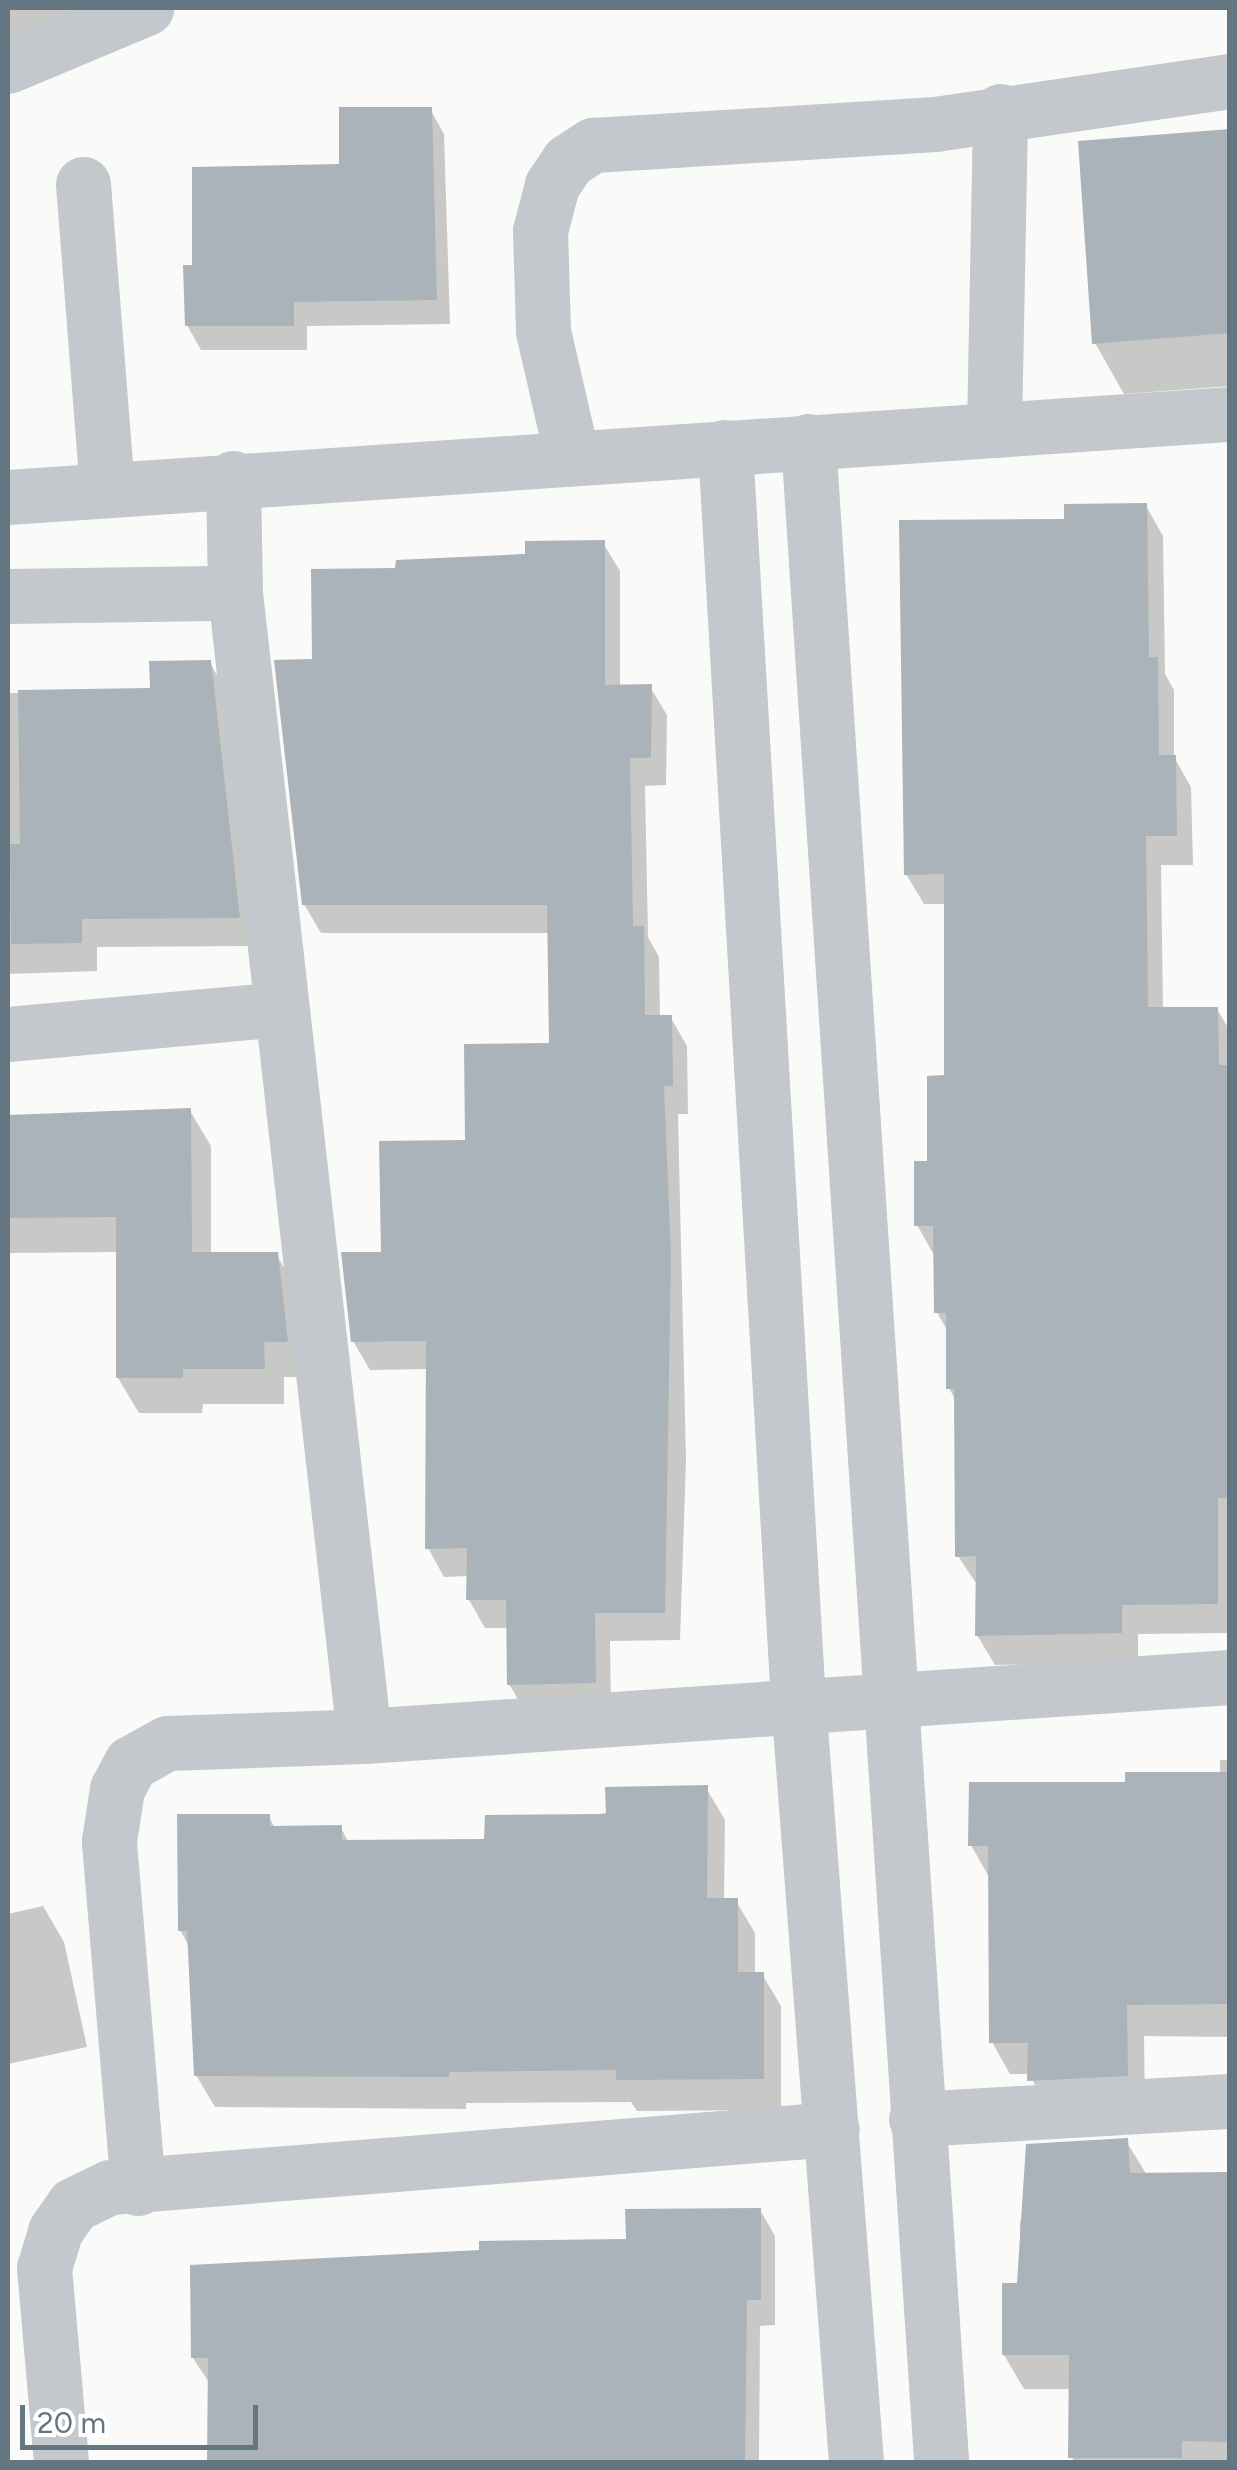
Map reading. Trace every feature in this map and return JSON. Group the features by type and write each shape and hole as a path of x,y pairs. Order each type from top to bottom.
{"street":[{"path":"8,66 146,8"},
{"path":"572,457 542,332 540,231 552,185 568,161 593,145 935,124 1000,111 1230,80"},
{"path":"994,430 1000,111"},
{"path":"83,184 108,490"},
{"path":"8,498 233,478 1230,414"},
{"path":"808,441 886,1699 941,2462"},
{"path":"725,447 798,1702 856,2462"},
{"path":"233,478 235,593 364,1736"},
{"path":"8,596 235,593"},
{"path":"8,1034 281,1009"},
{"path":"138,2188 109,1841 117,1789 132,1763 167,1743 364,1736 798,1702 1230,1677"},
{"path":"916,2120 1230,2101"},
{"path":"61,2462 44,2268 73,2205 110,2187 138,2188 832,2129"}],"building":[{"path":"339,107 432,107 437,300 294,302 294,326 185,326 183,265 192,265 192,167 339,164"},
{"path":"1230,129 1230,333 1092,344 1078,141"},
{"path":"1147,503 1149,657 1158,657 1159,755 1176,755 1177,836 1146,836 1148,1007 1218,1007 1219,1065 1227,1065 1230,1498 1218,1498 1218,1604 1122,1605 1122,1633 975,1636 976,1556 955,1557 954,1389 946,1389 946,1313 934,1313 933,1226 914,1226 914,1161 927,1161 927,1076 944,1075 944,874 904,875 899,520 1064,519 1064,504"},
{"path":"605,540 605,685 652,684 651,758 630,758 633,926 644,926 645,1015 672,1015 673,1086 664,1086 671,1256 665,1613 595,1613 596,1683 507,1685 506,1600 466,1600 467,1548 425,1549 426,1341 351,1342 341,1252 381,1252 379,1141 465,1140 464,1044 549,1043 547,905 302,905 274,660 312,659 311,569 395,568 396,560 525,554 525,541"},
{"path":"211,660 240,918 82,919 82,943 11,944 10,844 20,844 18,690 150,688 149,661"},
{"path":"191,1108 192,1252 278,1252 288,1342 264,1342 265,1369 183,1369 183,1378 116,1378 116,1217 8,1218 8,1115"},
{"path":"1125,1772 1230,1772 1230,2004 1127,2005 1128,2076 1027,2081 1028,2043 989,2043 988,1846 968,1846 969,1782 1125,1782"},
{"path":"708,1785 707,1898 738,1898 738,1972 764,1972 764,2079 616,2080 616,2070 449,2072 449,2077 194,2076 187,1931 178,1931 177,1814 270,1814 270,1826 342,1825 342,1840 484,1839 485,1815 606,1814 605,1787"},
{"path":"1128,2138 1130,2173 1228,2172 1230,2442 1182,2441 1182,2458 1068,2458 1069,2355 1002,2355 1002,2283 1017,2283 1026,2144"},
{"path":"761,2208 761,2300 747,2300 745,2462 207,2462 208,2358 191,2358 190,2265 479,2250 479,2241 626,2239 625,2209"}]}
